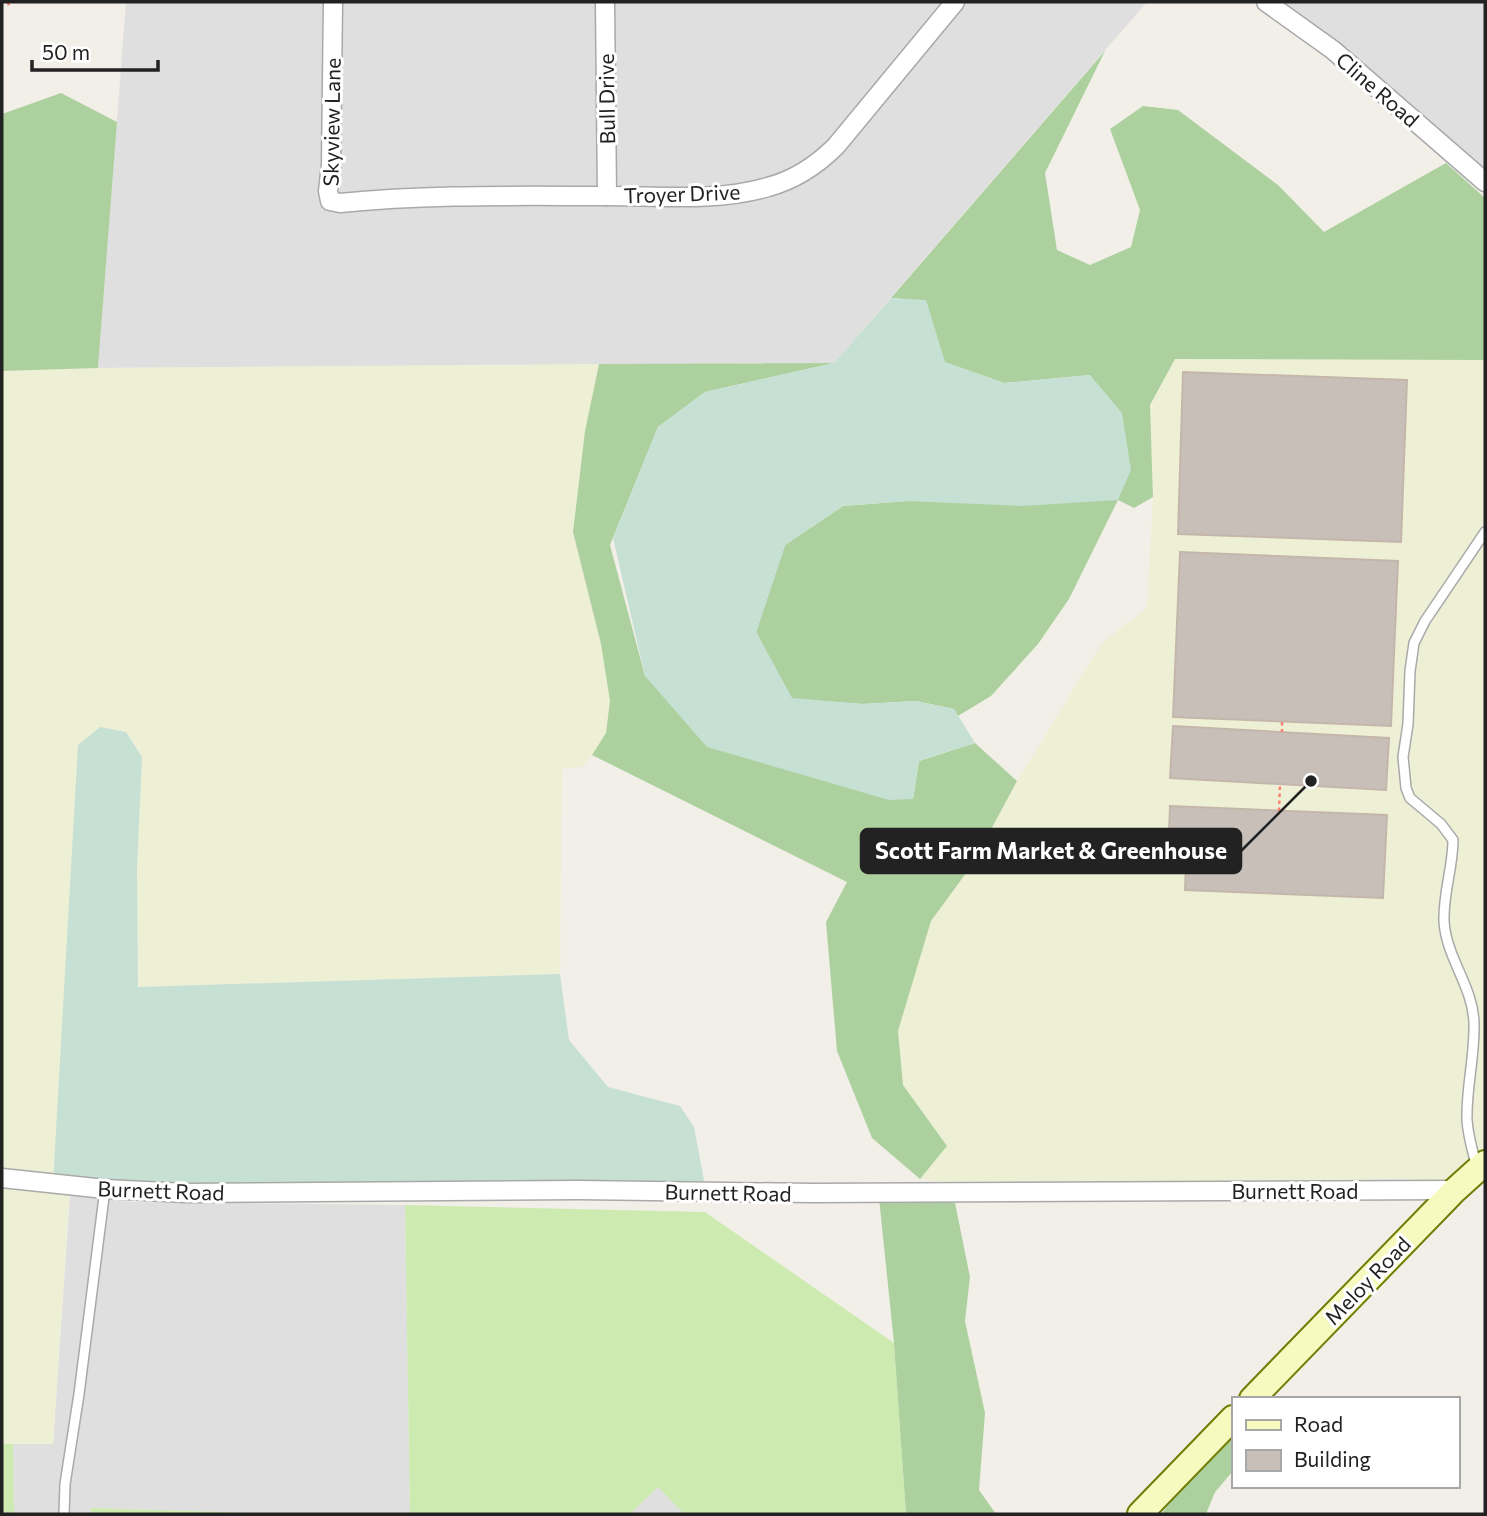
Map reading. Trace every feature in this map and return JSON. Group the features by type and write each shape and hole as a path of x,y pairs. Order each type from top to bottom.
{"street":[{"name":"Skyview Lane","path":"333,2 328,191 331,201 340,203 412,198"},
{"name":"Bull Drive","path":"605,2 607,196"},
{"name":"Troyer Drive","path":"412,198 707,197 768,188 822,160 955,2"},
{"name":"Cline Road","path":"1266,2 1333,50 1485,182"},
{"name":"Meloy Road","path":"1254,1397 1481,1166"},
{"name":"Burnett Road","path":"2,1178 104,1189 186,1193 1455,1190"},
{"path":"1140,1514 1232,1419"}],"lane":[{"path":"1481,1166 1467,1117 1474,1021 1468,989 1455,963 1444,921 1453,840 1441,824 1410,798 1405,788 1403,757 1413,643 1485,532"},
{"path":"64,1514 65,1484 104,1189"}],"path":[{"path":"1282,722 1282,732"},
{"path":"1279,811 1280,784"}],"shaded area":[{"path":"126,2 1147,2 834,363 98,368"},
{"path":"1266,2 1485,2 1485,182"},
{"path":"70,1196 134,1202 405,1205 410,1514 287,1514 91,1508 91,1514 14,1514 13,1444 53,1444"},
{"path":"658,1487 684,1514 630,1514"}],"green space":[{"path":"1105,51 1045,173 1057,250 1090,265 1131,247 1140,210 1110,129 1143,106 1178,110 1278,185 1324,232 1446,163 1485,198 1485,360 1175,359 1150,405 1153,497 1134,508 1118,500 1069,599 1038,644 991,696 958,716 954,709 916,701 863,704 792,699 756,632 785,545 843,506 907,501 1090,375 1004,383 944,362 926,301 891,298"},
{"path":"61,93 117,122 98,368 2,371 2,114"},
{"path":"891,298 926,300 945,362 1004,383 1090,375 1122,413 1131,470 1118,500 1022,506 907,501 843,506 785,545 756,632 792,698 863,704 916,701 954,709 975,743 919,761 913,799 889,800 707,747 645,676 613,538 658,427 705,392 834,363"},
{"path":"1175,359 1485,360 1485,1163 1455,1190 1411,1190 1411,1179 957,1184 920,1179 947,1146 903,1085 898,1031 931,921 972,865 1017,781 1102,643 1147,608 1153,497 1150,405"},
{"path":"834,363 705,392 658,427 610,545 645,676 913,799 919,761 975,743 1017,781 972,865 931,921 898,1031 903,1085 947,1146 920,1179 872,1138 837,1051 826,922 847,882 592,755 606,733 610,701 601,644 573,532 585,431 599,364"},
{"path":"599,364 585,431 573,532 601,644 610,701 606,733 592,755 583,767 562,768 560,974 138,987 137,869 142,757 126,732 100,727 53,1444 2,1444 2,371"},
{"path":"100,727 126,732 142,757 137,869 138,987 560,974 569,1040 608,1087 680,1106 694,1127 704,1180 695,1192 53,1183 78,745"},
{"path":"879,1198 955,1203 970,1277 965,1321 985,1413 979,1490 996,1514 906,1514 894,1343"},
{"path":"405,1205 705,1212 894,1343 906,1514 684,1514 658,1487 630,1514 410,1514"},
{"path":"1232,1434 1232,1472 1215,1492 1206,1514 1161,1514 1201,1464"},
{"path":"2,1444 13,1444 14,1514 2,1514"},
{"path":"91,1508 287,1514 91,1514"}],"building":[{"path":"1183,372 1407,380 1401,542 1178,534"},
{"path":"1180,552 1398,561 1391,726 1173,717"},
{"path":"1173,726 1389,738 1386,790 1170,778"},
{"path":"1170,806 1387,815 1383,898 1185,890 1186,861 1168,860"}],"place":[{"name":"Scott Farm Market & Greenhouse","path":"1311,781"}]}
